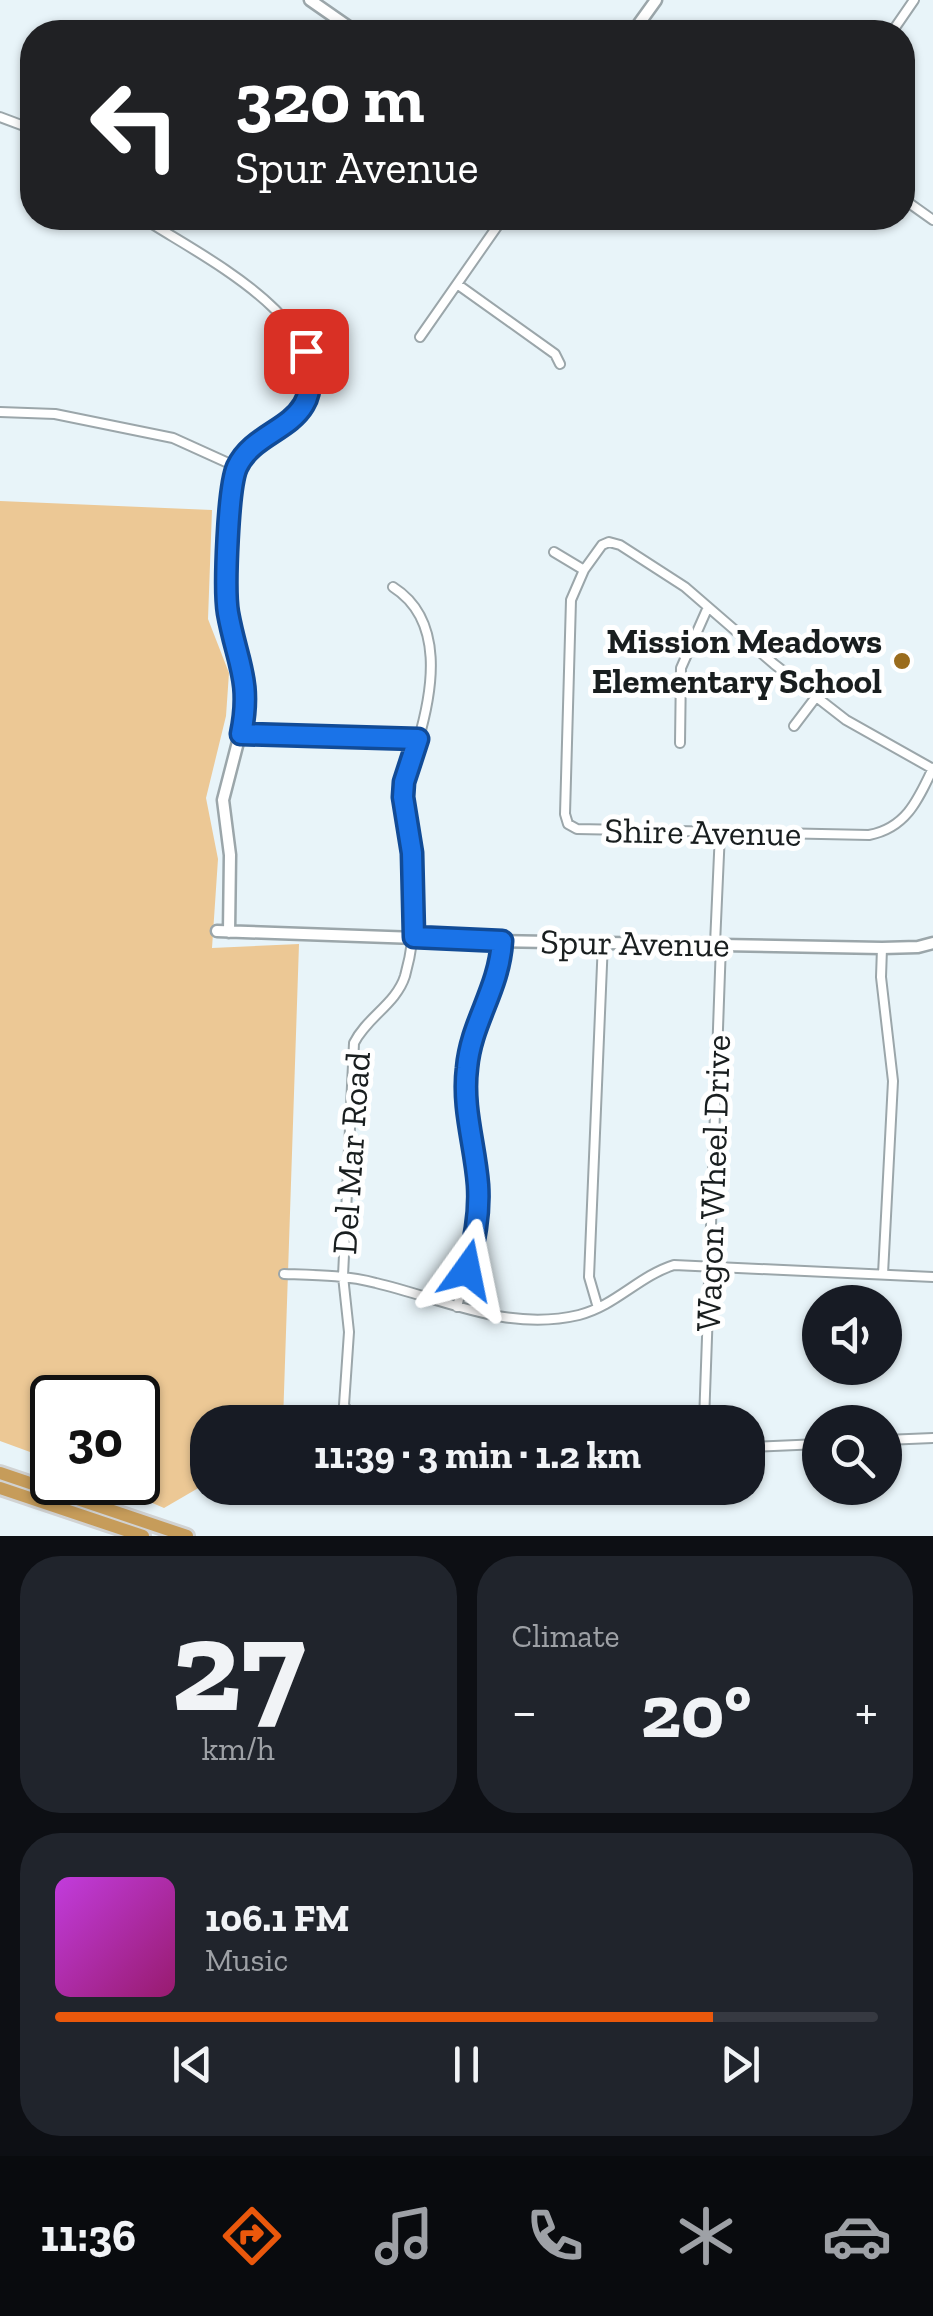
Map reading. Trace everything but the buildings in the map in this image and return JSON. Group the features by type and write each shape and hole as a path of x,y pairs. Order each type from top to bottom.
{"highway":[{"path":"0,1473 187,1536"},
{"path":"0,1488 143,1536"}],"street":[{"path":"310,0 339,20"},
{"path":"165,230 216,260 250,286 306,351 309,388 304,402 294,417 247,453 237,467 232,490 227,610 246,679 241,734 418,739"},
{"path":"420,337 495,230"},
{"path":"457,284 555,354 560,364"},
{"path":"0,412 56,414 173,438 237,467"},
{"path":"554,552 584,570 602,545 620,545 686,587 816,697 872,737 933,768"},
{"name":"Shire Avenue","path":"584,570 570,600 564,814 568,824 577,829 879,833 897,825 911,811 933,768"},
{"name":"Del Mar Road","path":"344,1405 348,1332 343,1276 354,1042 362,1027 392,1000 403,982 414,937 412,853 403,797 431,665 430,641 418,609 408,596 393,587"},
{"path":"680,743 681,668 708,606"},
{"path":"794,726 816,697"},
{"name":"Spur Avenue","path":"241,734 223,800 230,856 223,931 882,948 918,948 933,943"},
{"name":"Wagon Wheel Drive","path":"705,1405 720,832"},
{"path":"457,1307 476,1233 478,1209 466,1104 467,1062 477,1025 494,989 502,941"},
{"path":"598,1308 588,1277 603,941"},
{"path":"882,948 881,977 893,1081 884,1274"},
{"path":"284,1274 343,1276 492,1318 546,1320 598,1308 656,1271 674,1265 933,1276"},
{"path":"902,1439 933,1438"},
{"path":"765,1446 802,1445"}],"shaded area":[{"path":"0,501 212,510 208,619 229,673 226,716 206,798 218,859 212,948 299,944 284,1405 190,1405 190,1493 164,1508 157,1505 160,1375 30,1375 30,1452 0,1441"}],"place":[{"name":"Mission Meadows Elementary School","path":"902,661"}],"route":[{"path":"306,351 309,388 304,402 284,427 247,453 237,467 232,490 227,610 246,679 241,734 418,739 403,797 412,853 414,937 502,941 494,989 477,1025 467,1062 466,1104 478,1209 467,1270"}]}
